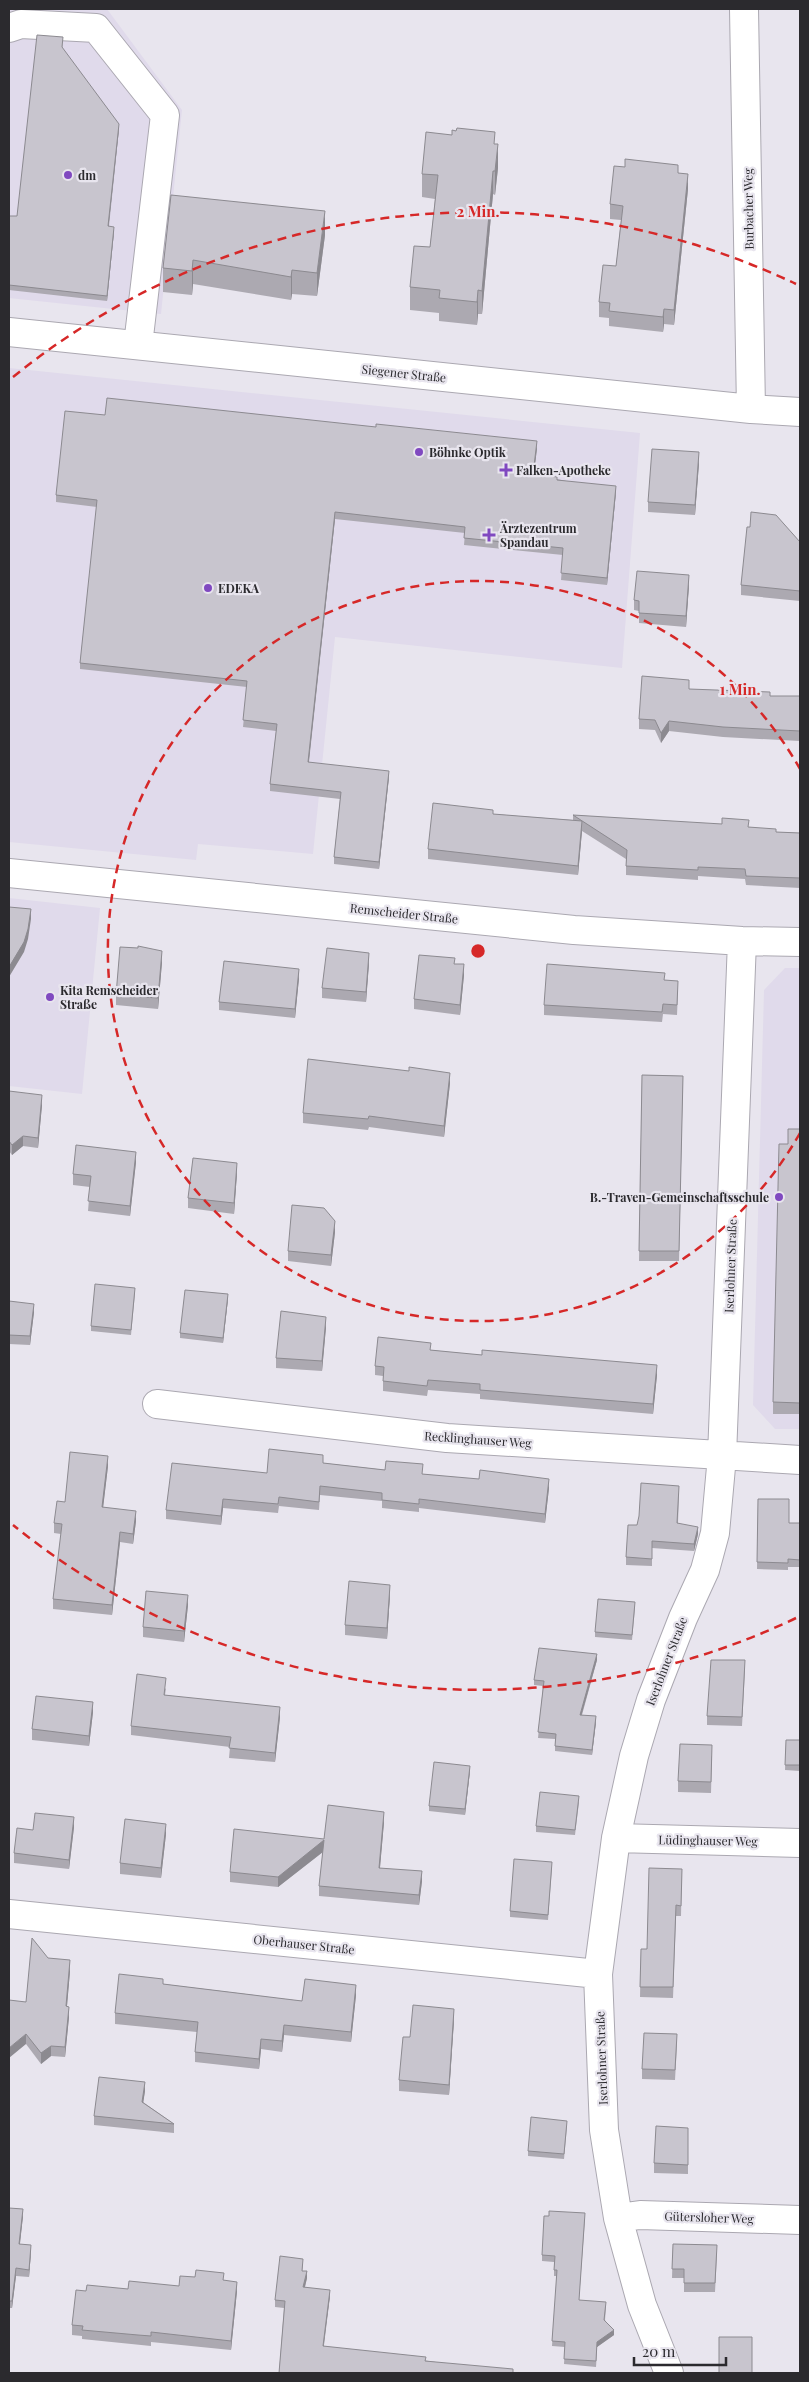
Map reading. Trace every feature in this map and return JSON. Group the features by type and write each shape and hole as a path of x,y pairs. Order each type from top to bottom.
{"street":[{"name":"Burbacher Weg","path":"744,9 751,409"},
{"path":"9,28 21,24 96,28 165,115 138,345"},
{"name":"Siegener Straße","path":"9,332 751,409 800,412"},
{"name":"Remscheider Straße","path":"9,873 574,930 742,941 800,942"},
{"name":"Iserlohner Straße","path":"669,2373 642,2305 618,2218 604,2130 598,1974 616,1838 634,1756 650,1700 683,1618 706,1570 715,1533 722,1456 742,941"},
{"name":"Recklinghauser Weg","path":"156,1404 447,1438 800,1460"},
{"name":"Lüdinghauser Weg","path":"616,1838 800,1843"},
{"name":"Oberhauser Straße","path":"9,1914 598,1974"},
{"name":"Gütersloher Weg","path":"618,2218 640,2215 800,2220"}],"shaded area":[{"path":"9,9 107,9 182,110 161,314 9,298"},
{"path":"9,368 640,433 622,668 335,637 313,854 198,844 196,860 9,842"},
{"name":"Kita Remscheider Straße","path":"9,898 100,908 82,1094 9,1086"},
{"name":"B.-Traven-Gemeinschaftsschule","path":"785,968 800,968 800,1429 775,1429 753,1405 764,990"}],"building":[{"name":"dm","path":"37,35 63,37 62,47 119,124 108,226 114,227 107,296 9,285 9,216 17,216"},
{"path":"457,128 495,132 494,144 498,144 495,171 493,171 482,291 478,290 477,302 439,298 440,290 410,287 414,246 430,247 438,175 422,174 426,132 452,135 452,130 456,131"},
{"path":"625,159 678,165 678,173 688,174 674,310 664,309 663,317 609,311 610,303 599,302 603,265 616,266 623,206 610,204 614,166 625,167"},
{"path":"171,195 325,211 317,273 292,270 291,277 193,260 192,271 163,268"},
{"name":"EDEKA","path":"107,398 376,427 376,424 537,441 533,474 557,477 557,480 616,486 607,578 561,573 563,548 464,538 465,527 335,512 308,762 389,771 379,862 334,857 341,792 270,784 277,724 243,720 247,681 80,663 97,500 56,495 65,411 105,415"},
{"path":"652,449 699,452 695,505 648,502"},
{"path":"751,512 776,515 800,542 800,591 741,585 747,527 750,527"},
{"path":"637,571 689,575 686,616 639,613 639,601 634,600"},
{"path":"642,676 689,680 689,689 770,692 770,696 800,696 800,731 723,727 669,721 661,733 655,720 639,719"},
{"path":"433,803 493,810 493,814 582,821 578,866 428,849"},
{"path":"573,815 722,824 722,818 749,820 748,827 776,829 776,832 800,833 800,878 746,876 745,869 698,867 698,870 626,866 627,850"},
{"path":"9,907 31,909 24,942 9,967"},
{"path":"138,946 162,951 158,998 116,995 120,947 138,948"},
{"path":"327,948 369,953 366,992 322,988"},
{"path":"419,955 455,958 454,964 464,964 460,1005 414,999"},
{"path":"224,961 299,969 295,1009 219,1002"},
{"path":"547,964 665,973 664,980 678,981 677,1005 663,1004 662,1012 544,1005"},
{"path":"308,1059 409,1071 409,1067 450,1073 444,1126 369,1116 368,1119 303,1113"},
{"path":"642,1075 683,1076 679,1251 639,1251"},
{"path":"9,1091 42,1095 38,1138 23,1136 12,1145 9,1141"},
{"path":"788,1129 800,1129 800,1403 773,1402 779,1144 788,1144"},
{"path":"76,1145 136,1152 130,1206 88,1201 91,1176 73,1174"},
{"path":"193,1158 237,1163 234,1203 188,1198"},
{"path":"292,1205 324,1208 335,1221 331,1255 288,1251"},
{"path":"95,1284 135,1288 131,1330 91,1326"},
{"path":"185,1290 228,1294 223,1338 180,1333"},
{"path":"9,1301 34,1304 30,1336 9,1335"},
{"path":"281,1311 326,1317 322,1361 276,1358"},
{"path":"378,1337 431,1343 430,1350 482,1355 482,1350 657,1365 653,1404 480,1390 480,1384 428,1380 427,1386 383,1381 384,1367 375,1366"},
{"path":"269,1449 323,1455 323,1463 385,1470 386,1461 423,1464 422,1474 479,1479 480,1470 549,1479 545,1514 419,1499 419,1504 382,1500 382,1493 320,1486 319,1502 279,1497 278,1504 223,1499 221,1516 166,1510 172,1463 267,1473"},
{"path":"70,1452 108,1456 102,1507 136,1511 133,1534 120,1532 112,1605 53,1599 62,1524 54,1523 57,1501 65,1502"},
{"path":"641,1483 679,1486 677,1523 698,1527 694,1544 652,1541 652,1559 626,1557 628,1525 637,1525 639,1516"},
{"path":"758,1499 789,1499 789,1523 800,1523 800,1560 788,1559 788,1563 757,1562"},
{"path":"349,1581 390,1585 387,1628 345,1625"},
{"path":"146,1591 188,1595 184,1631 143,1627"},
{"path":"598,1599 635,1602 632,1635 595,1632"},
{"path":"539,1648 597,1654 580,1715 596,1716 592,1750 555,1746 556,1734 538,1732 544,1681 534,1680"},
{"path":"711,1660 745,1660 742,1717 707,1716"},
{"path":"137,1674 166,1678 164,1695 280,1707 275,1753 229,1748 231,1737 131,1726"},
{"path":"36,1696 93,1702 89,1736 32,1729"},
{"path":"786,1740 800,1740 800,1765 785,1765"},
{"path":"680,1744 712,1745 711,1782 678,1781"},
{"path":"434,1762 470,1766 465,1809 429,1806"},
{"path":"540,1792 579,1796 575,1830 536,1826"},
{"path":"328,1805 384,1812 379,1868 422,1871 419,1895 319,1886 324,1840 278,1877 230,1872 234,1829 324,1839"},
{"path":"35,1813 74,1817 69,1860 14,1853 17,1828 33,1830"},
{"path":"125,1819 166,1824 161,1868 120,1863"},
{"path":"514,1859 552,1862 548,1915 510,1911"},
{"path":"649,1868 682,1869 681,1906 676,1905 673,1987 640,1987 641,1949 647,1949"},
{"path":"32,1938 48,1958 70,1960 66,2006 69,2007 65,2047 51,2046 41,2053 26,2034 9,2048 9,2000 26,2002"},
{"path":"119,1974 163,1979 163,1984 302,2001 305,1979 356,1985 351,2032 284,2025 282,2041 261,2039 259,2059 195,2052 198,2022 115,2013"},
{"path":"413,2005 454,2009 449,2085 399,2080 403,2037 410,2037"},
{"path":"644,2033 677,2034 675,2070 642,2069"},
{"path":"99,2077 145,2082 142,2102 174,2124 94,2116"},
{"path":"531,2117 567,2121 564,2154 528,2151"},
{"path":"656,2126 688,2128 688,2165 654,2163"},
{"path":"9,2208 23,2209 19,2244 31,2245 29,2270 16,2268 12,2301 9,2301"},
{"path":"549,2211 585,2213 579,2300 606,2302 604,2320 614,2330 597,2342 596,2361 564,2359 565,2342 552,2341 557,2270 554,2270 555,2256 542,2255 544,2216 549,2216"},
{"path":"673,2244 717,2245 715,2283 684,2283 684,2269 672,2269"},
{"path":"280,2256 303,2259 302,2271 307,2271 303,2287 330,2290 323,2346 426,2357 425,2361 513,2369 513,2373 279,2373 285,2301 275,2300"},
{"path":"196,2270 224,2273 223,2280 237,2282 231,2341 151,2332 151,2336 82,2330 83,2326 72,2325 76,2290 86,2291 87,2285 128,2289 129,2281 179,2286 180,2276 195,2277"},
{"path":"719,2337 752,2337 752,2373 719,2373"}],"place":[{"name":"dm","path":"68,175"},
{"name":"Böhnke Optik","path":"419,452"},
{"name":"Falken-Apotheke","path":"506,470"},
{"name":"Ärztezentrum Spandau","path":"489,535"},
{"name":"EDEKA","path":"208,588"},
{"name":"Kita Remscheider Straße","path":"50,997"},
{"name":"B.-Traven-Gemeinschaftsschule","path":"779,1197"}]}
